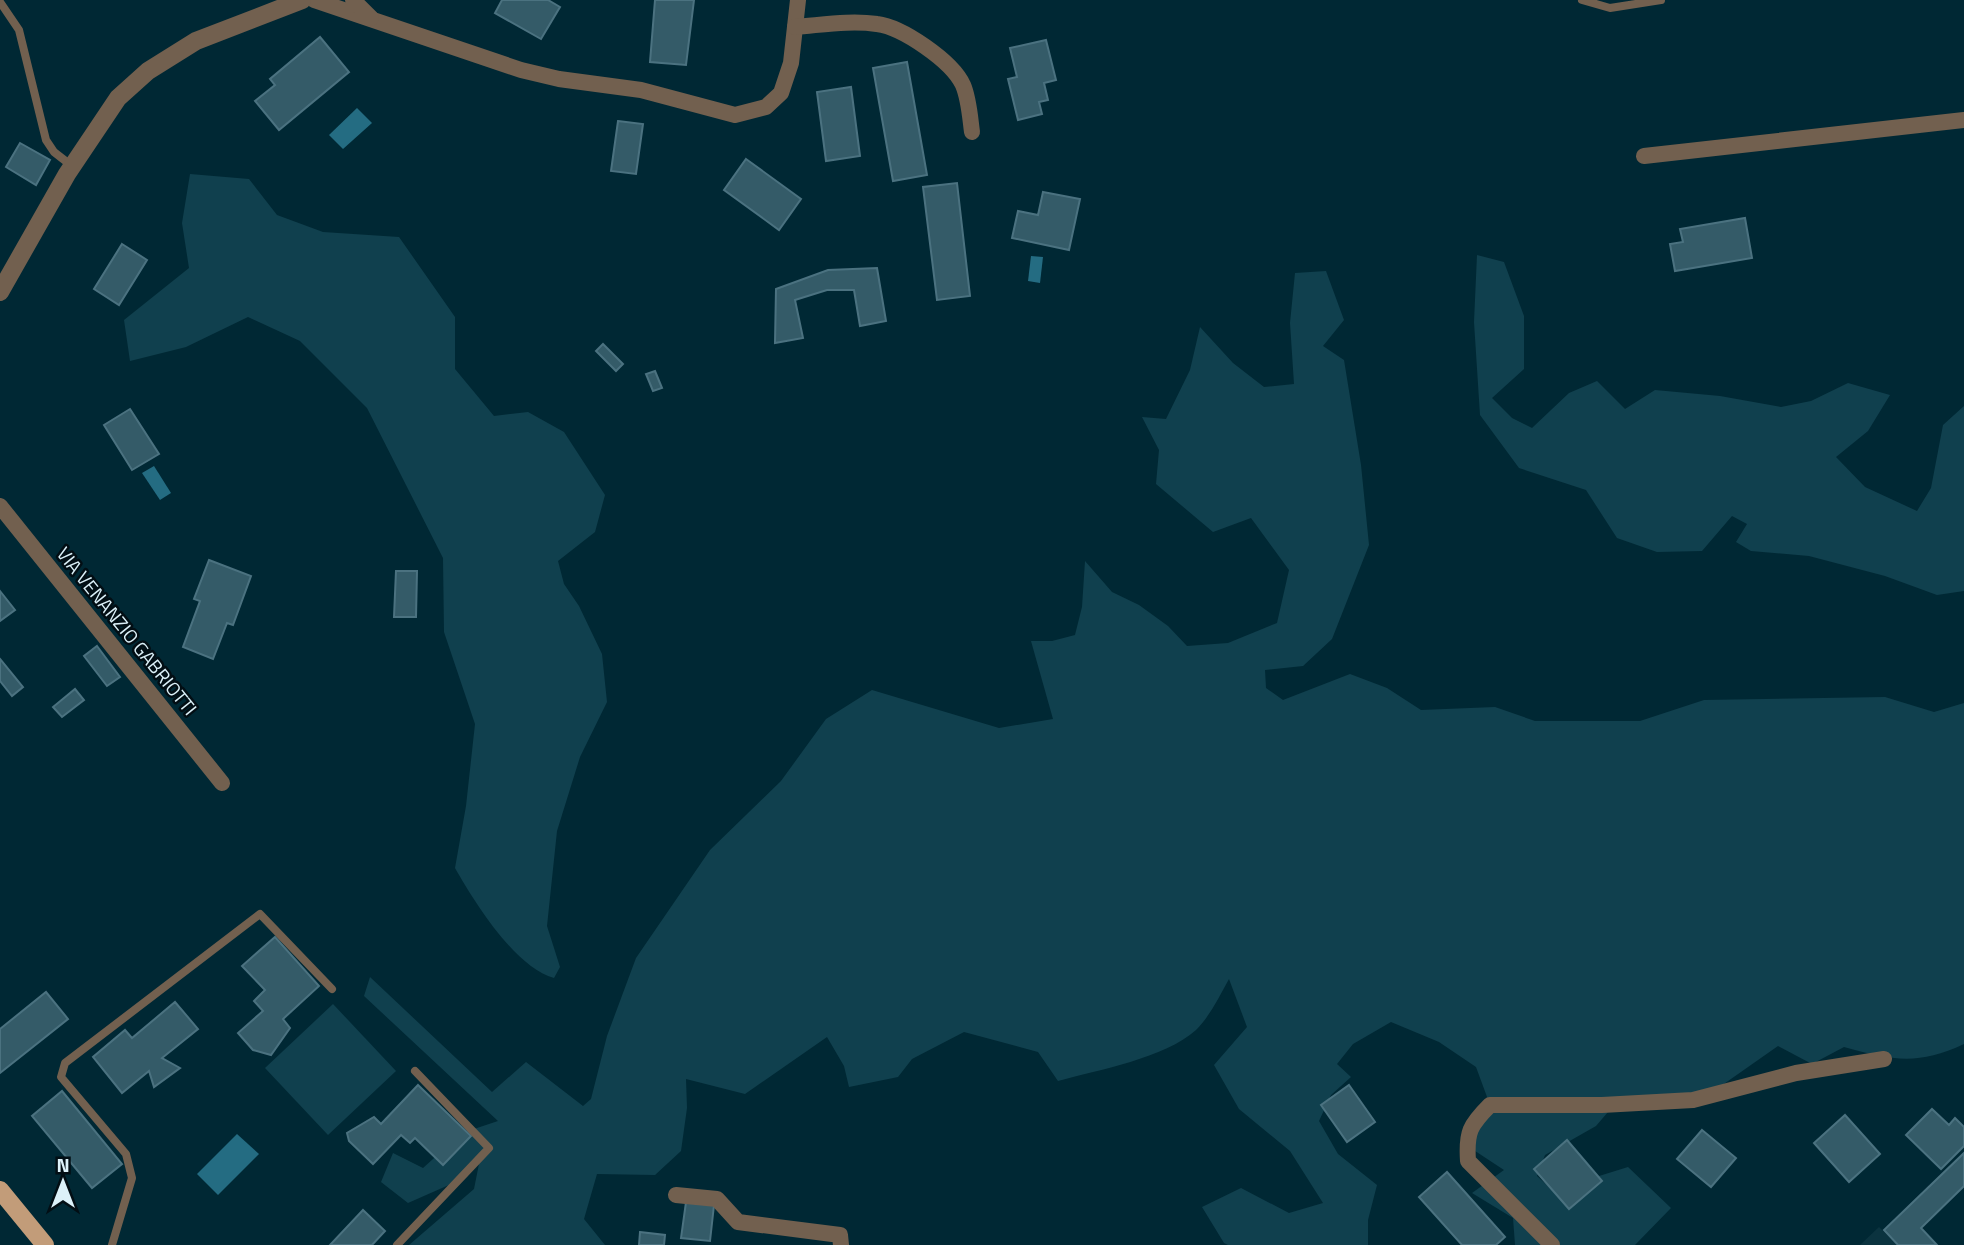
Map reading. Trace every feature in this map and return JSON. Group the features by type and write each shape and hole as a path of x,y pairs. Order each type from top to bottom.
{"main road":[{"path":"0,1190 44,1245"}],"street":[{"path":"0,292 72,166 118,97 148,71 196,41 302,0"},
{"path":"314,0 333,9 536,74 641,90 735,115 766,107 781,93 791,63 798,0"},
{"path":"353,0 373,20"},
{"path":"795,27 873,23 905,34 951,68 961,80 972,132"},
{"path":"1644,156 1964,120"},
{"name":"VIA VENANZIO GABRIOTTI","path":"0,506 222,783"},
{"path":"1552,1245 1468,1161 1467,1143 1471,1123 1490,1105 1602,1105 1693,1100 1796,1073 1884,1059"},
{"path":"676,1195 717,1199 737,1222 840,1235 842,1242"}],"lane":[{"path":"1582,0 1610,8 1661,0"},
{"path":"0,2 19,30 46,140 54,152 72,166"},
{"path":"113,1244 132,1178 126,1153 61,1077 65,1063 260,914 332,989"},
{"path":"397,1245 489,1149 415,1071"}],"shaded area":[{"path":"357,108 372,123 343,149 329,135"},
{"path":"190,174 249,179 277,215 323,232 399,237 455,317 455,369 494,416 528,412 564,432 605,495 595,532 558,561 564,584 579,606 602,654 607,702 580,757 557,831 547,926 560,967 554,978 539,972 511,948 473,898 455,868 466,806 475,724 444,632 443,558 367,408 300,341 248,317 186,347 130,361 124,320 189,268 182,223"},
{"path":"1477,255 1504,262 1524,316 1524,369 1492,398 1512,418 1532,428 1569,393 1597,381 1625,409 1655,390 1720,396 1781,407 1811,401 1848,383 1890,395 1868,431 1836,457 1865,487 1917,511 1931,488 1943,425 1964,406 1964,591 1937,595 1885,576 1809,556 1751,551 1736,542 1747,524 1732,516 1702,551 1657,552 1617,538 1586,490 1519,468 1480,415 1474,322"},
{"path":"1031,256 1043,257 1040,283 1028,281"},
{"path":"1326,271 1344,320 1323,346 1344,360 1361,465 1369,545 1332,639 1303,666 1265,670 1266,688 1283,700 1350,674 1387,688 1421,710 1495,707 1535,721 1640,721 1704,700 1885,697 1934,712 1964,703 1964,1044 1932,1056 1904,1059 1844,1047 1812,1064 1778,1046 1701,1100 1614,1105 1596,1126 1545,1155 1537,1176 1564,1201 1583,1181 1628,1167 1671,1208 1635,1245 1515,1245 1513,1218 1472,1193 1504,1170 1466,1145 1490,1105 1476,1067 1439,1042 1391,1022 1353,1044 1337,1064 1351,1077 1331,1095 1319,1121 1338,1154 1377,1185 1368,1220 1368,1245 1228,1245 1224,1243 1202,1207 1241,1188 1289,1213 1323,1203 1290,1151 1239,1109 1214,1065 1247,1027 1229,979 1206,1019 1183,1040 1149,1056 1058,1081 1038,1052 964,1032 912,1059 898,1077 849,1087 844,1066 827,1037 745,1094 686,1079 687,1108 681,1151 655,1175 597,1174 584,1219 605,1245 409,1245 474,1189 480,1159 467,1177 408,1203 381,1182 393,1153 423,1168 462,1133 498,1121 364,996 370,977 492,1092 526,1062 583,1106 591,1099 607,1036 636,958 710,850 781,781 826,719 872,690 999,728 1053,719 1031,641 1052,641 1075,635 1082,607 1085,561 1112,592 1139,605 1168,626 1187,646 1228,643 1277,623 1289,570 1251,518 1213,532 1156,484 1159,450 1142,417 1166,419 1190,370 1200,327 1233,363 1264,387 1294,384 1290,323 1295,273"},
{"path":"154,466 171,493 160,500 142,473"},
{"path":"333,1004 396,1071 328,1135 265,1068"},
{"path":"237,1134 259,1154 218,1195 197,1174"},
{"path":"1879,1227 1897,1245 1860,1245"}],"building":[{"path":"502,0 548,0 560,7 541,39 495,13"},
{"path":"655,0 694,0 686,65 650,62"},
{"path":"320,37 349,72 279,130 255,101 275,85 270,79"},
{"path":"1046,40 1056,80 1044,83 1048,100 1039,102 1042,114 1018,120 1008,79 1017,77 1010,48"},
{"path":"907,62 927,175 893,181 873,68"},
{"path":"851,87 860,156 826,161 817,92"},
{"path":"618,121 643,124 636,174 611,171"},
{"path":"20,143 50,160 36,185 6,167"},
{"path":"746,159 801,199 779,230 724,190"},
{"path":"957,183 970,296 937,300 923,187"},
{"path":"1043,192 1080,199 1069,250 1012,238 1018,211 1038,215"},
{"path":"1745,218 1752,258 1675,271 1670,244 1683,242 1680,229"},
{"path":"122,244 147,260 119,305 94,289"},
{"path":"877,268 886,321 860,326 854,290 827,290 795,300 803,338 775,343 776,289 828,270"},
{"path":"603,344 623,364 616,371 596,351"},
{"path":"655,371 662,388 653,391 646,374"},
{"path":"130,409 159,454 132,470 104,425"},
{"path":"209,560 251,576 233,625 227,623 213,659 183,647 200,601 194,599"},
{"path":"396,571 417,571 416,617 394,617"},
{"path":"0,591 15,610 0,621"},
{"path":"97,646 120,677 107,686 84,656"},
{"path":"0,659 23,687 12,696 0,681"},
{"path":"75,689 84,700 62,717 53,707"},
{"path":"275,937 319,986 283,1019 290,1028 271,1055 253,1050 238,1033 263,1011 254,1001 265,990 242,966"},
{"path":"46,992 68,1019 0,1073 0,1029"},
{"path":"175,1002 198,1029 162,1058 180,1068 154,1087 149,1071 122,1093 93,1057 125,1030 132,1038"},
{"path":"418,1085 471,1136 443,1165 415,1138 410,1143 401,1135 373,1164 349,1141 347,1133 374,1117 381,1124"},
{"path":"1349,1085 1375,1122 1347,1142 1321,1105"},
{"path":"62,1091 122,1164 92,1188 32,1116"},
{"path":"1932,1109 1949,1125 1955,1118 1964,1127 1964,1146 1941,1169 1906,1135"},
{"path":"1845,1115 1880,1154 1849,1182 1814,1143"},
{"path":"1702,1130 1736,1158 1711,1187 1677,1159"},
{"path":"1567,1140 1602,1181 1569,1209 1534,1169"},
{"path":"1964,1153 1964,1186 1921,1228 1937,1245 1898,1245 1884,1230"},
{"path":"1447,1172 1505,1237 1496,1245 1462,1245 1419,1197"},
{"path":"686,1202 714,1205 710,1241 681,1238"},
{"path":"363,1210 385,1231 372,1245 330,1245"},
{"path":"640,1232 665,1235 664,1245 639,1245"}]}
